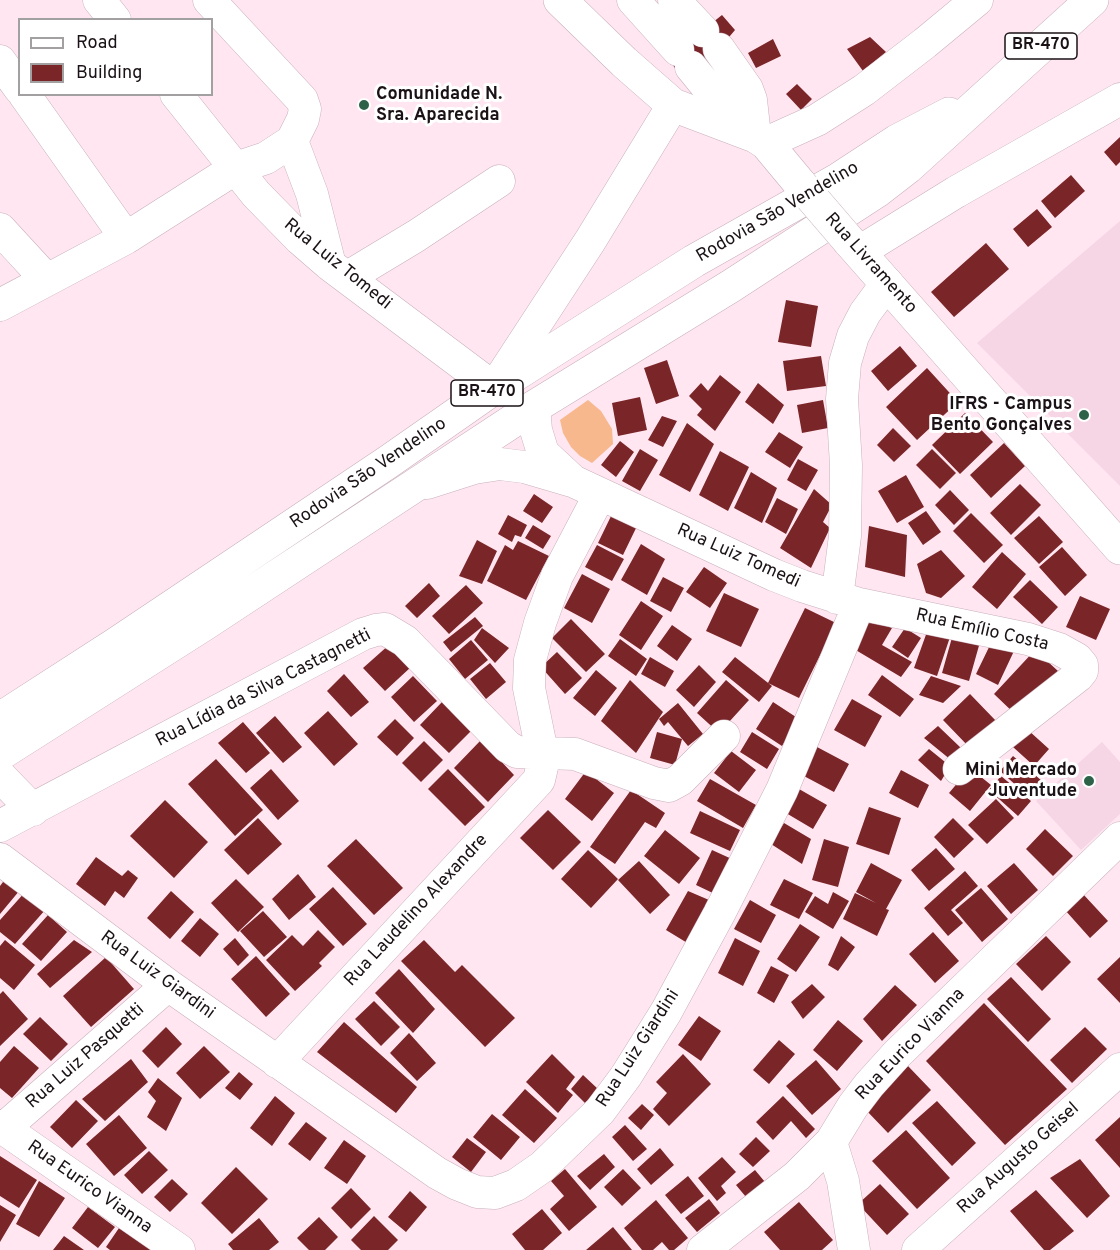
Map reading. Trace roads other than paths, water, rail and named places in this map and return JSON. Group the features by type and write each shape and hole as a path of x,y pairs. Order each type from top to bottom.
{"main road":[{"name":"Rua Livramento","path":"560,0 624,62 673,105 755,137 801,185 1120,548"},
{"name":"BR-470","path":"0,754 206,623 406,489 731,286 868,197 908,167 1092,0"},
{"name":"Rodovia São Vendelino","path":"0,719 388,462 494,388 694,261 839,179 897,141 990,92"}],"street":[{"path":"99,0 113,18"},
{"path":"0,305 126,238 236,168 266,158 292,141 303,118 305,109 302,100 209,0"},
{"path":"674,0 711,40 747,89 751,100 755,137"},
{"path":"755,137 817,120 864,90 977,0"},
{"path":"648,5 684,59 755,137"},
{"path":"0,61 18,86"},
{"path":"25,96 126,238"},
{"name":"Rua Luiz Tomedi","path":"178,96 256,194 300,239 494,388"},
{"path":"854,246 956,192 1120,99"},
{"path":"494,388 590,241 673,105"},
{"path":"292,141 339,271 416,236 499,181"},
{"path":"0,229 46,279"},
{"name":"Rua Luiz Giardini","path":"0,859 168,985 437,1173 457,1184 477,1191 495,1192 516,1185 542,1167 600,1111 626,1076 666,1012 782,790 848,601 845,536 846,465 842,399 844,363 852,336 887,283"},
{"path":"534,407 536,430 543,453 559,470 588,488"},
{"path":"406,489 474,468 500,464 524,467 588,488"},
{"path":"542,752 529,688 530,660 540,623 588,488"},
{"name":"Rua Luiz Tomedi","path":"588,488 774,575 848,601"},
{"name":"Rua Emílio Costa","path":"848,601 1028,639 1059,649 1077,659 1082,665 1082,671 1073,681 959,769"},
{"name":"Rua Lídia da Silva Castagnetti","path":"0,826 363,634 376,630 385,629 405,641 508,747 517,752 575,754 654,783 669,786 680,780 724,736"},
{"name":"Rua Laudelino Alexandre","path":"277,1062 532,788 540,774 542,752"},
{"path":"0,776 33,810"},
{"name":"Rua Eurico Vianna","path":"703,1250 797,1176 831,1142 853,1106 897,1054 1120,838"},
{"name":"Rua Luiz Pasquetti","path":"2,1128 168,985"},
{"name":"Rua Augusto Geisel","path":"918,1250 1120,1069"},
{"name":"Rua Eurico Vianna","path":"2,1128 179,1250"},
{"path":"831,1142 843,1181 854,1250"}],"place":[{"name":"Comunidade N. Sra. Aparecida","path":"364,105"},
{"name":"IFRS - Campus Bento Gonçalves","path":"1084,415"},
{"name":"Mini Mercado Juventude","path":"1089,781"}]}
